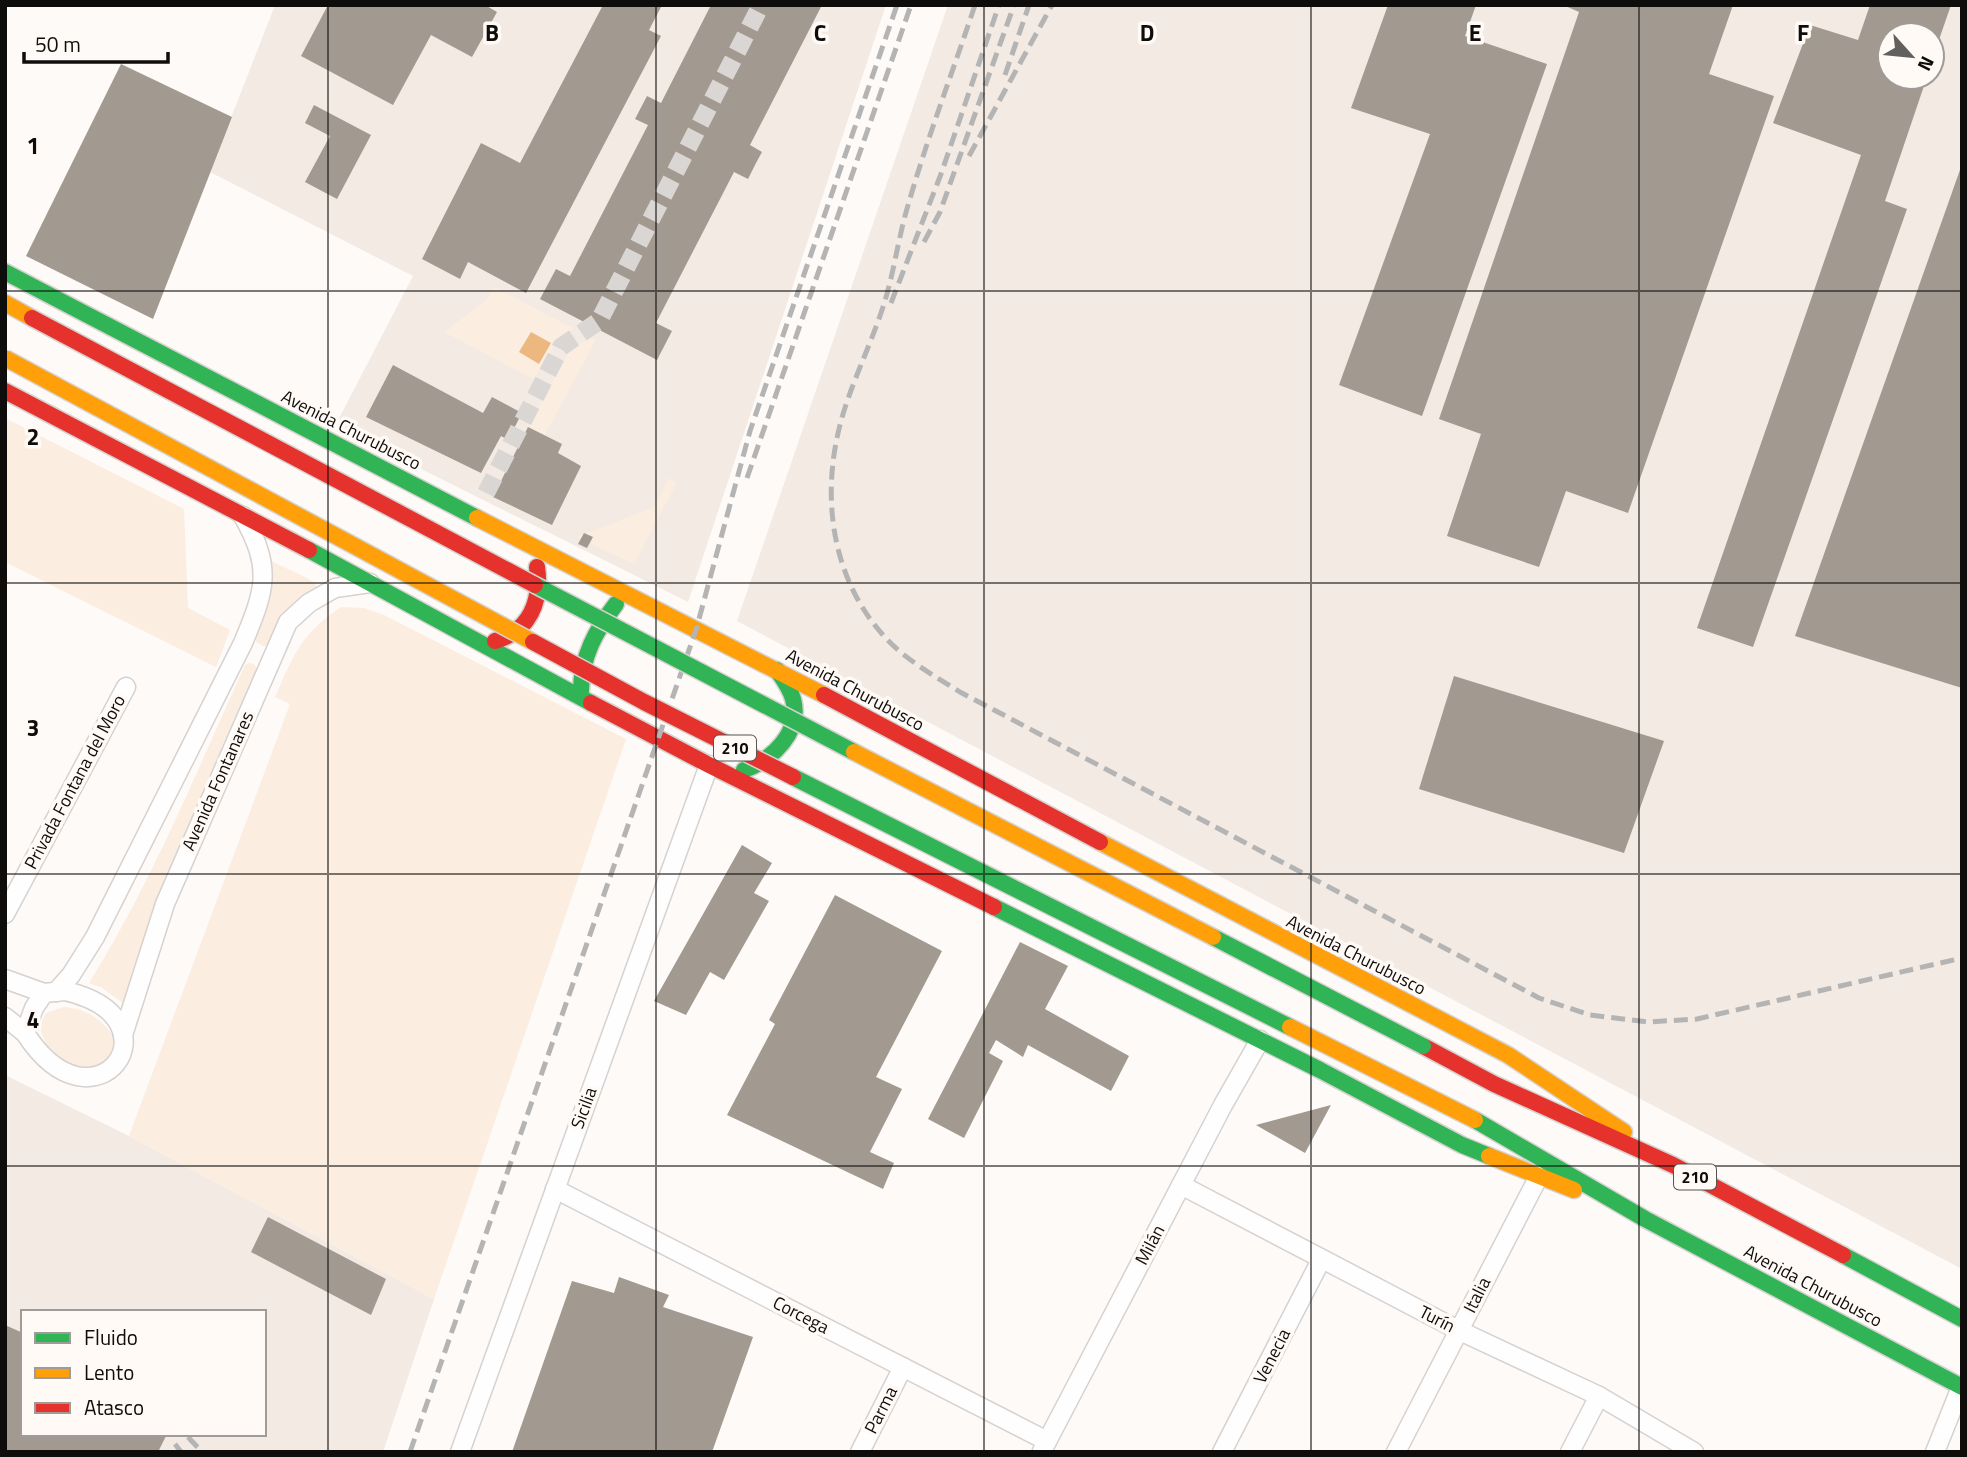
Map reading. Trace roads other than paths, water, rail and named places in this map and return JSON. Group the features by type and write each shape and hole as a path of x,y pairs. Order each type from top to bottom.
{"main road":[{"name":"Avenida Churubusco","path":"5,272 625,594 778,670 1221,907 1508,1055 1673,1165"},
{"name":"Avenida Churubusco","path":"5,303 597,618 1494,1084 1673,1165 1962,1318"},
{"name":"Avenida Churubusco","path":"5,358 644,702 1475,1120 1646,1219 1961,1387"},
{"name":"Avenida Churubusco","path":"5,391 373,583 709,765 1260,1040 1462,1145 1646,1219"},
{"path":"482,643 502,640 519,630 534,610 541,587 538,568 528,543"},
{"path":"581,698 580,679 590,645 614,606 625,594"},
{"path":"727,773 748,769 770,758 784,743 794,705 790,691 778,670"}],"street":[{"name":"Avenida Fontanares","path":"50,992 71,975 95,937 243,643 264,583 262,558 241,513"},
{"name":"Avenida Fontanares","path":"123,1035 165,904 288,622 309,603 335,588 373,583"},
{"path":"243,643 273,658"},
{"name":"Privada Fontana del Moro","path":"5,914 126,687"},
{"name":"Sicilia","path":"460,1452 709,765"},
{"path":"5,979 50,992 65,991 86,996 119,1022 125,1040 120,1058 111,1070 99,1076 78,1077 57,1069 38,1054 25,1033 5,1017"},
{"path":"25,1033 34,1007 50,992"},
{"name":"Milán","path":"1045,1446 1223,1105 1260,1040"},
{"name":"Italia","path":"1396,1452 1538,1176"},
{"name":"Turín","path":"1181,1185 1458,1330 1599,1396 1694,1452"},
{"name":"Corcega","path":"555,1189 903,1367 1045,1446"},
{"name":"Venecia","path":"1222,1452 1321,1260"},
{"name":"Parma","path":"860,1452 903,1367"},
{"path":"1935,1452 1961,1387"},
{"path":"1570,1452 1599,1396"}],"tunnel":[{"path":"486,493 561,347 599,321 761,5"}],"railway":[{"path":"410,1452 696,630 750,431 897,5"},
{"path":"747,478 911,5"},
{"path":"975,5 916,177 886,297 844,410 834,453 832,508 842,563 866,613 891,644 960,692 1539,998 1590,1015 1648,1022 1697,1019 1962,958"},
{"path":"891,303 941,174 999,5"},
{"path":"924,242 940,212 1014,5"},
{"path":"1005,75 1029,5"},
{"path":"969,156 1052,5"},
{"path":"188,1437 202,1452"},
{"path":"175,1444 181,1452"}]}
